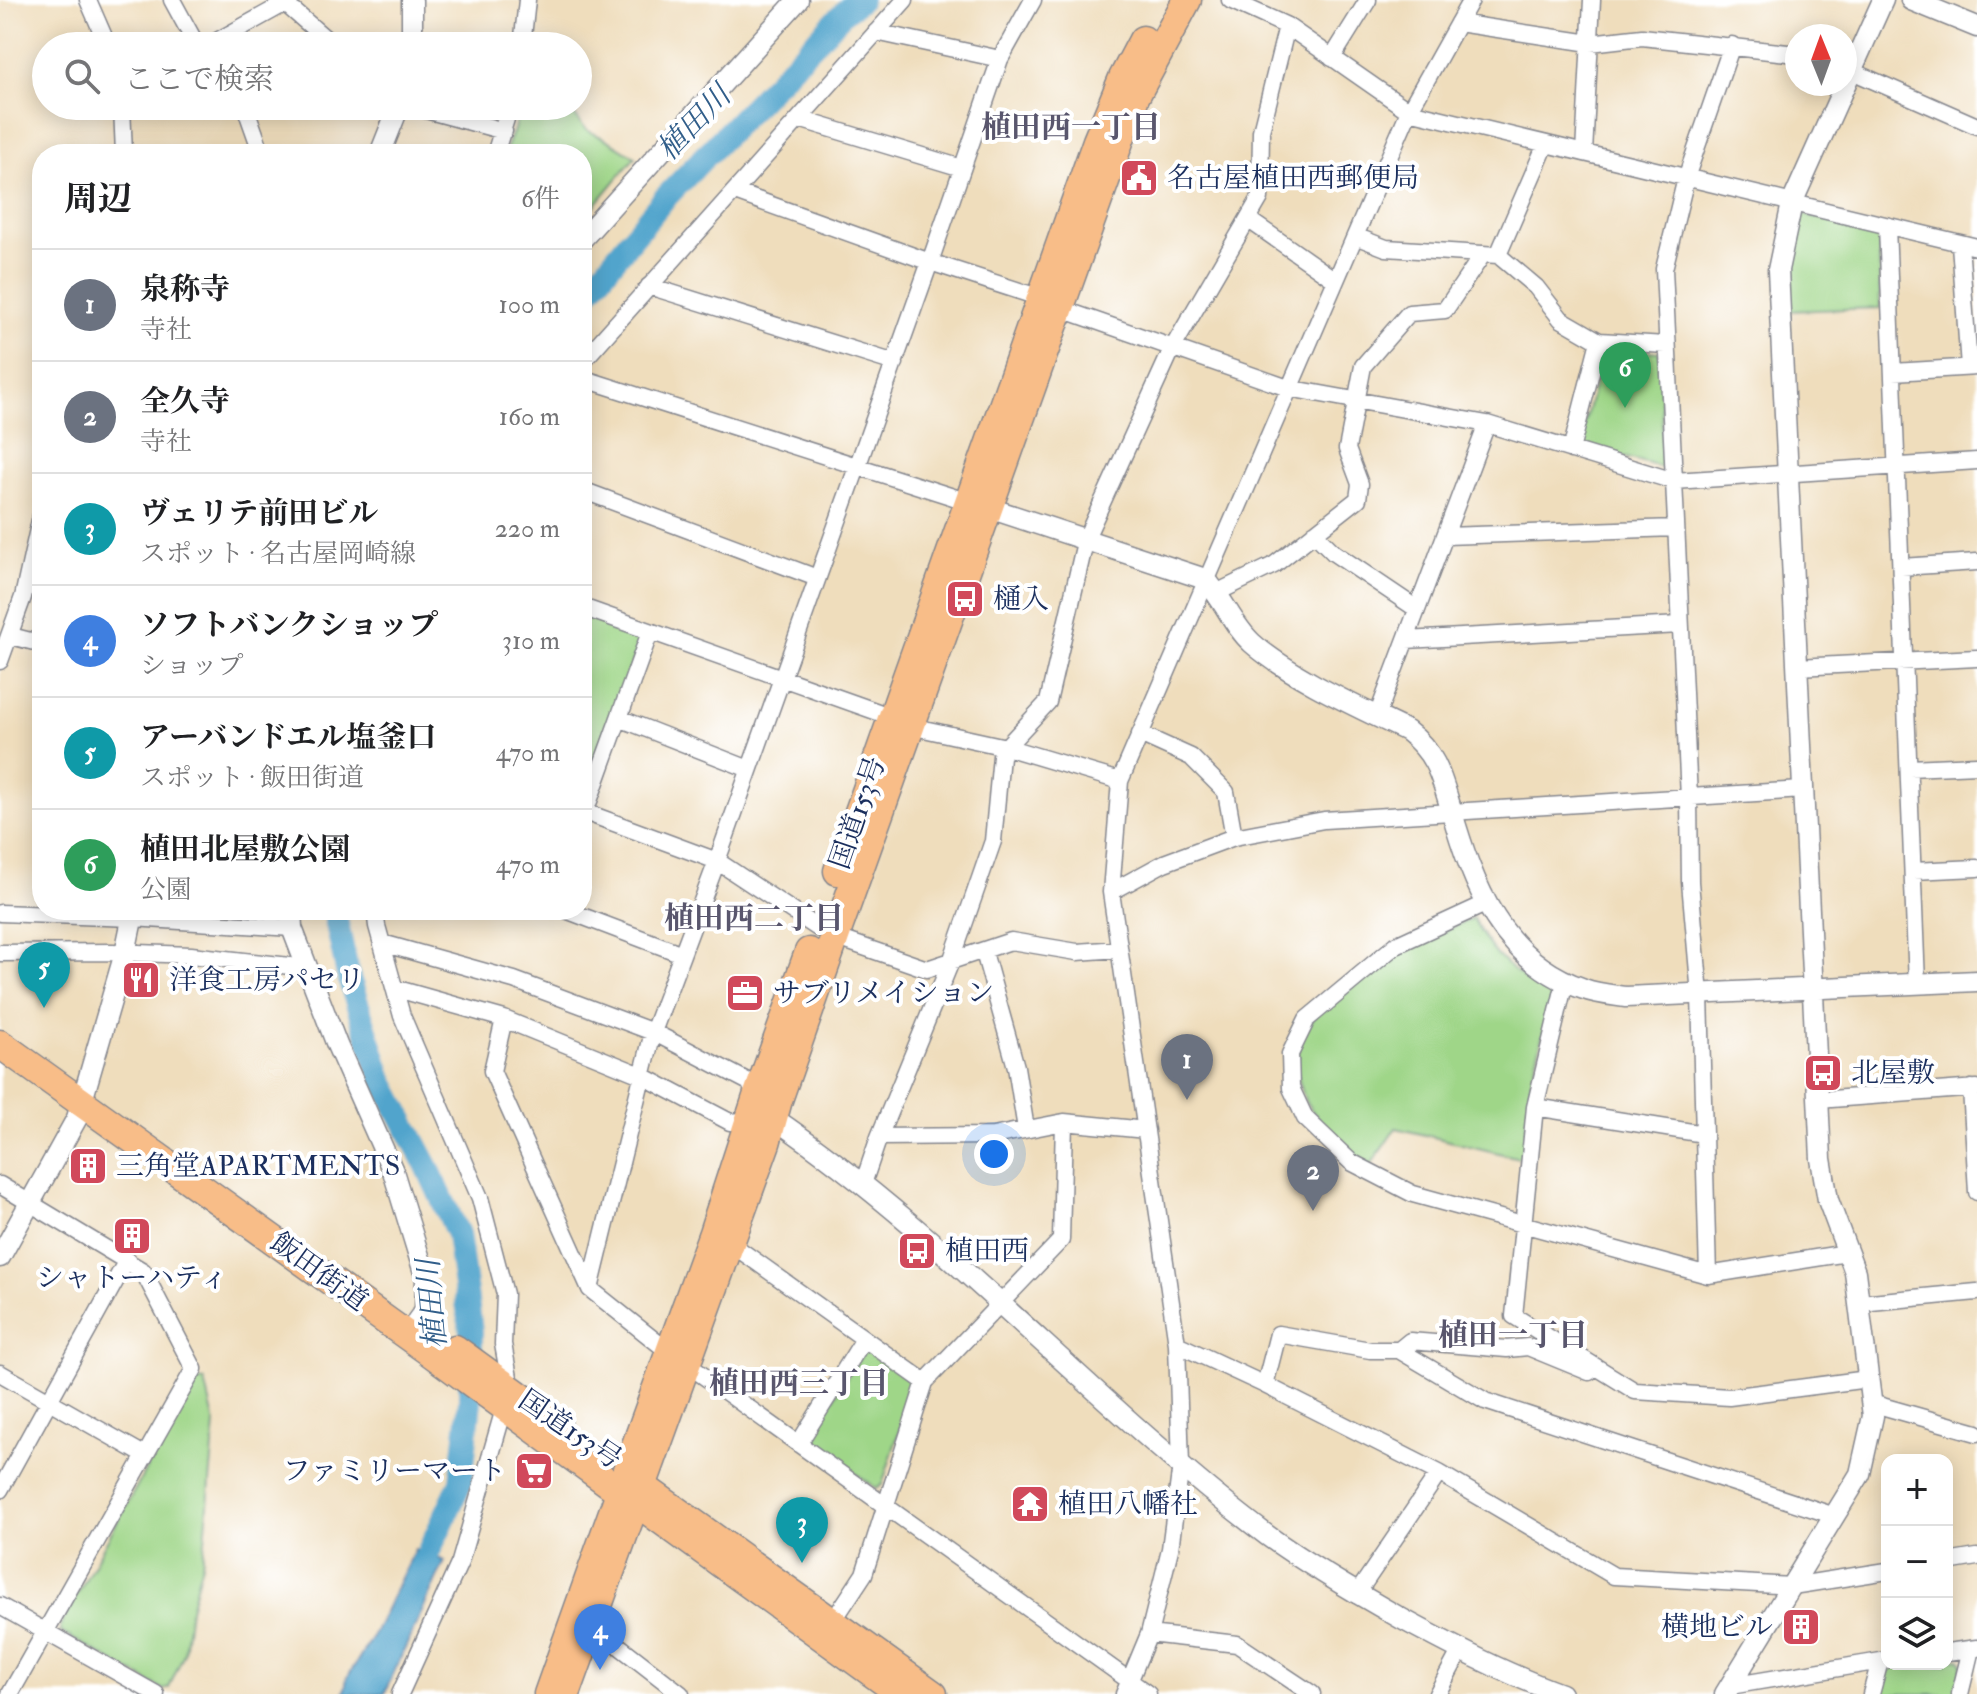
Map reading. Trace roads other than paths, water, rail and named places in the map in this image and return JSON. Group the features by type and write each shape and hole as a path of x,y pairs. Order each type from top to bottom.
{"highway":[{"name":"国道153号","path":"1050,303 1097,141 1123,78 1165,0"},
{"name":"国道153号","path":"631,1488 678,1358 713,1233 826,933 1050,303 1135,97 1187,0"},
{"name":"飯田街道","path":"0,1021 84,1092 426,1335 498,1392 631,1488"},
{"name":"飯田街道","path":"0,1044 84,1092"},
{"name":"国道153号","path":"678,1358 730,1243 766,1143 760,1112"}],"main road":[{"path":"631,1488 833,1621 934,1694"},
{"path":"567,1694 592,1625 631,1488"},
{"path":"547,1694 631,1488"},
{"path":"631,1488 900,1694"}],"street":[{"path":"88,0 102,32"},
{"path":"172,0 189,32"},
{"path":"412,0 412,32"},
{"path":"524,32 527,0"},
{"path":"592,228 798,0"},
{"path":"592,351 905,0"},
{"path":"590,1289 653,1032 895,363 1000,59 1033,0"},
{"path":"1230,0 1287,26 1409,111 1968,246 1973,367 1893,372"},
{"path":"1332,58 1368,0"},
{"path":"1126,1687 1149,1634 1170,1549 1181,1465 1177,1344 1111,892 1120,781 1211,586 1288,388 1409,111 1471,0"},
{"path":"1584,153 1592,0"},
{"path":"1857,52 1883,0"},
{"path":"1911,0 1977,27"},
{"path":"232,32 286,1 319,32"},
{"path":"1458,23 1590,43 1642,37 1785,52"},
{"path":"863,1184 879,1137 952,959 993,841 1001,756 1048,702 1086,538 1172,349 1260,198 1261,131 1287,26"},
{"path":"876,32 1000,59"},
{"path":"1708,1275 1700,995 1690,882 1689,798 1664,269 1686,178 1732,45"},
{"path":"1857,74 1977,126"},
{"path":"1728,1690 1860,1474 1873,1416 1855,1272 1828,1200 1821,1159 1778,270 1792,203 1837,96"},
{"path":"799,119 962,168"},
{"path":"123,120 124,144"},
{"path":"250,120 258,144"},
{"path":"384,144 393,120"},
{"path":"463,120 504,131"},
{"path":"499,144 507,120"},
{"path":"1211,586 1274,565 1358,499 1360,484 1347,449 1363,366 1409,313 1445,310 1491,254 1546,144"},
{"path":"735,192 1288,388 1487,424 1674,481 1977,461"},
{"path":"1249,220 1335,280"},
{"path":"1887,226 1917,984"},
{"path":"1355,236 1386,248 1491,254 1536,287 1561,319 1599,341 1666,345"},
{"path":"649,286 895,363"},
{"path":"1571,450 1599,341"},
{"path":"592,381 1086,538 1211,586 1249,641 1278,663 1407,731 1420,741 1438,766 1485,904 1518,950 1565,982 1586,990 1626,997 1977,981"},
{"path":"1377,716 1487,424"},
{"path":"592,494 817,578"},
{"path":"1445,536 1676,528"},
{"path":"1314,533 1334,553 1417,609"},
{"path":"0,661 23,597 32,556"},
{"path":"1901,567 1977,562"},
{"path":"592,611 901,722 1006,747 1120,781"},
{"path":"1406,640 1680,625"},
{"path":"592,788 650,632"},
{"path":"11,636 32,641"},
{"path":"1797,667 1977,658"},
{"path":"619,718 749,769"},
{"path":"1140,734 1191,757 1226,792 1234,837"},
{"path":"1909,768 1977,765"},
{"path":"1111,892 1164,863 1234,837 1324,820 1803,790"},
{"path":"592,814 717,861 826,933 927,969 1011,941 1077,952 1119,949"},
{"path":"1913,871 1977,868"},
{"path":"1485,904 1396,945 1307,1019 1290,1054 1291,1088 1305,1118 1351,1162 1413,1194 1708,1275 1847,1253"},
{"path":"0,913 32,912"},
{"path":"0,1257 77,1118 132,920"},
{"path":"291,920 337,1045 393,1171 426,1279 426,1335"},
{"path":"377,920 402,1016 480,1198 505,1294 498,1392 460,1562 400,1694"},
{"path":"592,920 682,954"},
{"path":"382,943 514,980 653,1032 749,1082 760,1112 863,1184 1181,1465 1269,1536 1356,1595 1460,1651 1561,1694"},
{"path":"984,952 1016,1067 1026,1129"},
{"path":"0,953 191,955 308,968"},
{"path":"1565,982 1535,1107 1514,1316 1635,1391"},
{"path":"394,988 504,1019 641,1075 730,1122 760,1112"},
{"path":"504,1019 492,1071 590,1289 678,1358 885,1503 1126,1687 1148,1694"},
{"path":"1818,1100 1974,1088 1977,1192"},
{"path":"1535,1107 1704,1134"},
{"path":"879,1137 993,1136 1064,1122 1146,1130"},
{"path":"833,1621 864,1574 925,1382 1061,1240 1064,1122"},
{"path":"0,1185 143,1271 194,1369 10,1694"},
{"path":"730,1243 925,1382"},
{"path":"0,1490 127,1260"},
{"path":"1860,1303 1977,1292"},
{"path":"1265,1385 1278,1334 1370,1350 1399,1350 1485,1401 1835,1516"},
{"path":"799,1443 864,1339"},
{"path":"1399,1350 1410,1341 1507,1349 1528,1347 1635,1391 1729,1397 1868,1379"},
{"path":"1177,1344 1439,1473 1614,1576 1792,1586 1881,1572"},
{"path":"0,1373 144,1455"},
{"path":"1871,1403 1977,1433"},
{"path":"1356,1595 1439,1473"},
{"path":"1953,1561 1977,1557"},
{"path":"0,1606 156,1694"},
{"path":"592,1625 681,1694"},
{"path":"1149,1634 1237,1644 1312,1694"},
{"path":"1953,1651 1974,1648 1960,1694"},
{"path":"1437,1694 1460,1651"},
{"path":"1728,1690 1881,1660"},
{"path":"1871,1694 1881,1666"}],"water":[{"path":"415,1549 445,1561 384,1694 344,1694 347,1678 376,1630"}],"waterway":[{"name":"植田川","path":"592,287 664,199 845,11 860,0"},
{"name":"植田川","path":"336,920 348,975 382,1080 458,1234 471,1331 470,1401 461,1482 414,1583"}],"place":[{"name":"名古屋植田西郵便局","path":"1139,178"},
{"name":"植田北屋敷公園","path":"1625,408"},
{"name":"樋入","path":"965,599"},
{"name":"洋食工房パセリ","path":"141,980"},
{"name":"サブリメイション","path":"745,993"},
{"name":"アーバンドエル塩釜口","path":"44,1008"},
{"name":"北屋敷","path":"1823,1073"},
{"name":"泉称寺","path":"1187,1100"},
{"name":"三角堂APARTMENTS","path":"88,1166"},
{"name":"全久寺","path":"1313,1211"},
{"name":"シャトーハティ","path":"132,1236"},
{"name":"植田西","path":"917,1251"},
{"name":"ファミリーマート","path":"534,1471"},
{"name":"植田八幡社","path":"1030,1504"},
{"name":"ヴェリテ前田ビル","path":"802,1563"},
{"name":"横地ビル","path":"1801,1627"},
{"name":"ソフトバンクショップ","path":"600,1670"}],"district":[{"name":"植田西一丁目","path":"1071,127"},
{"name":"植田西二丁目","path":"754,918"},
{"name":"植田一丁目","path":"1513,1335"},
{"name":"植田西三丁目","path":"799,1383"}]}
